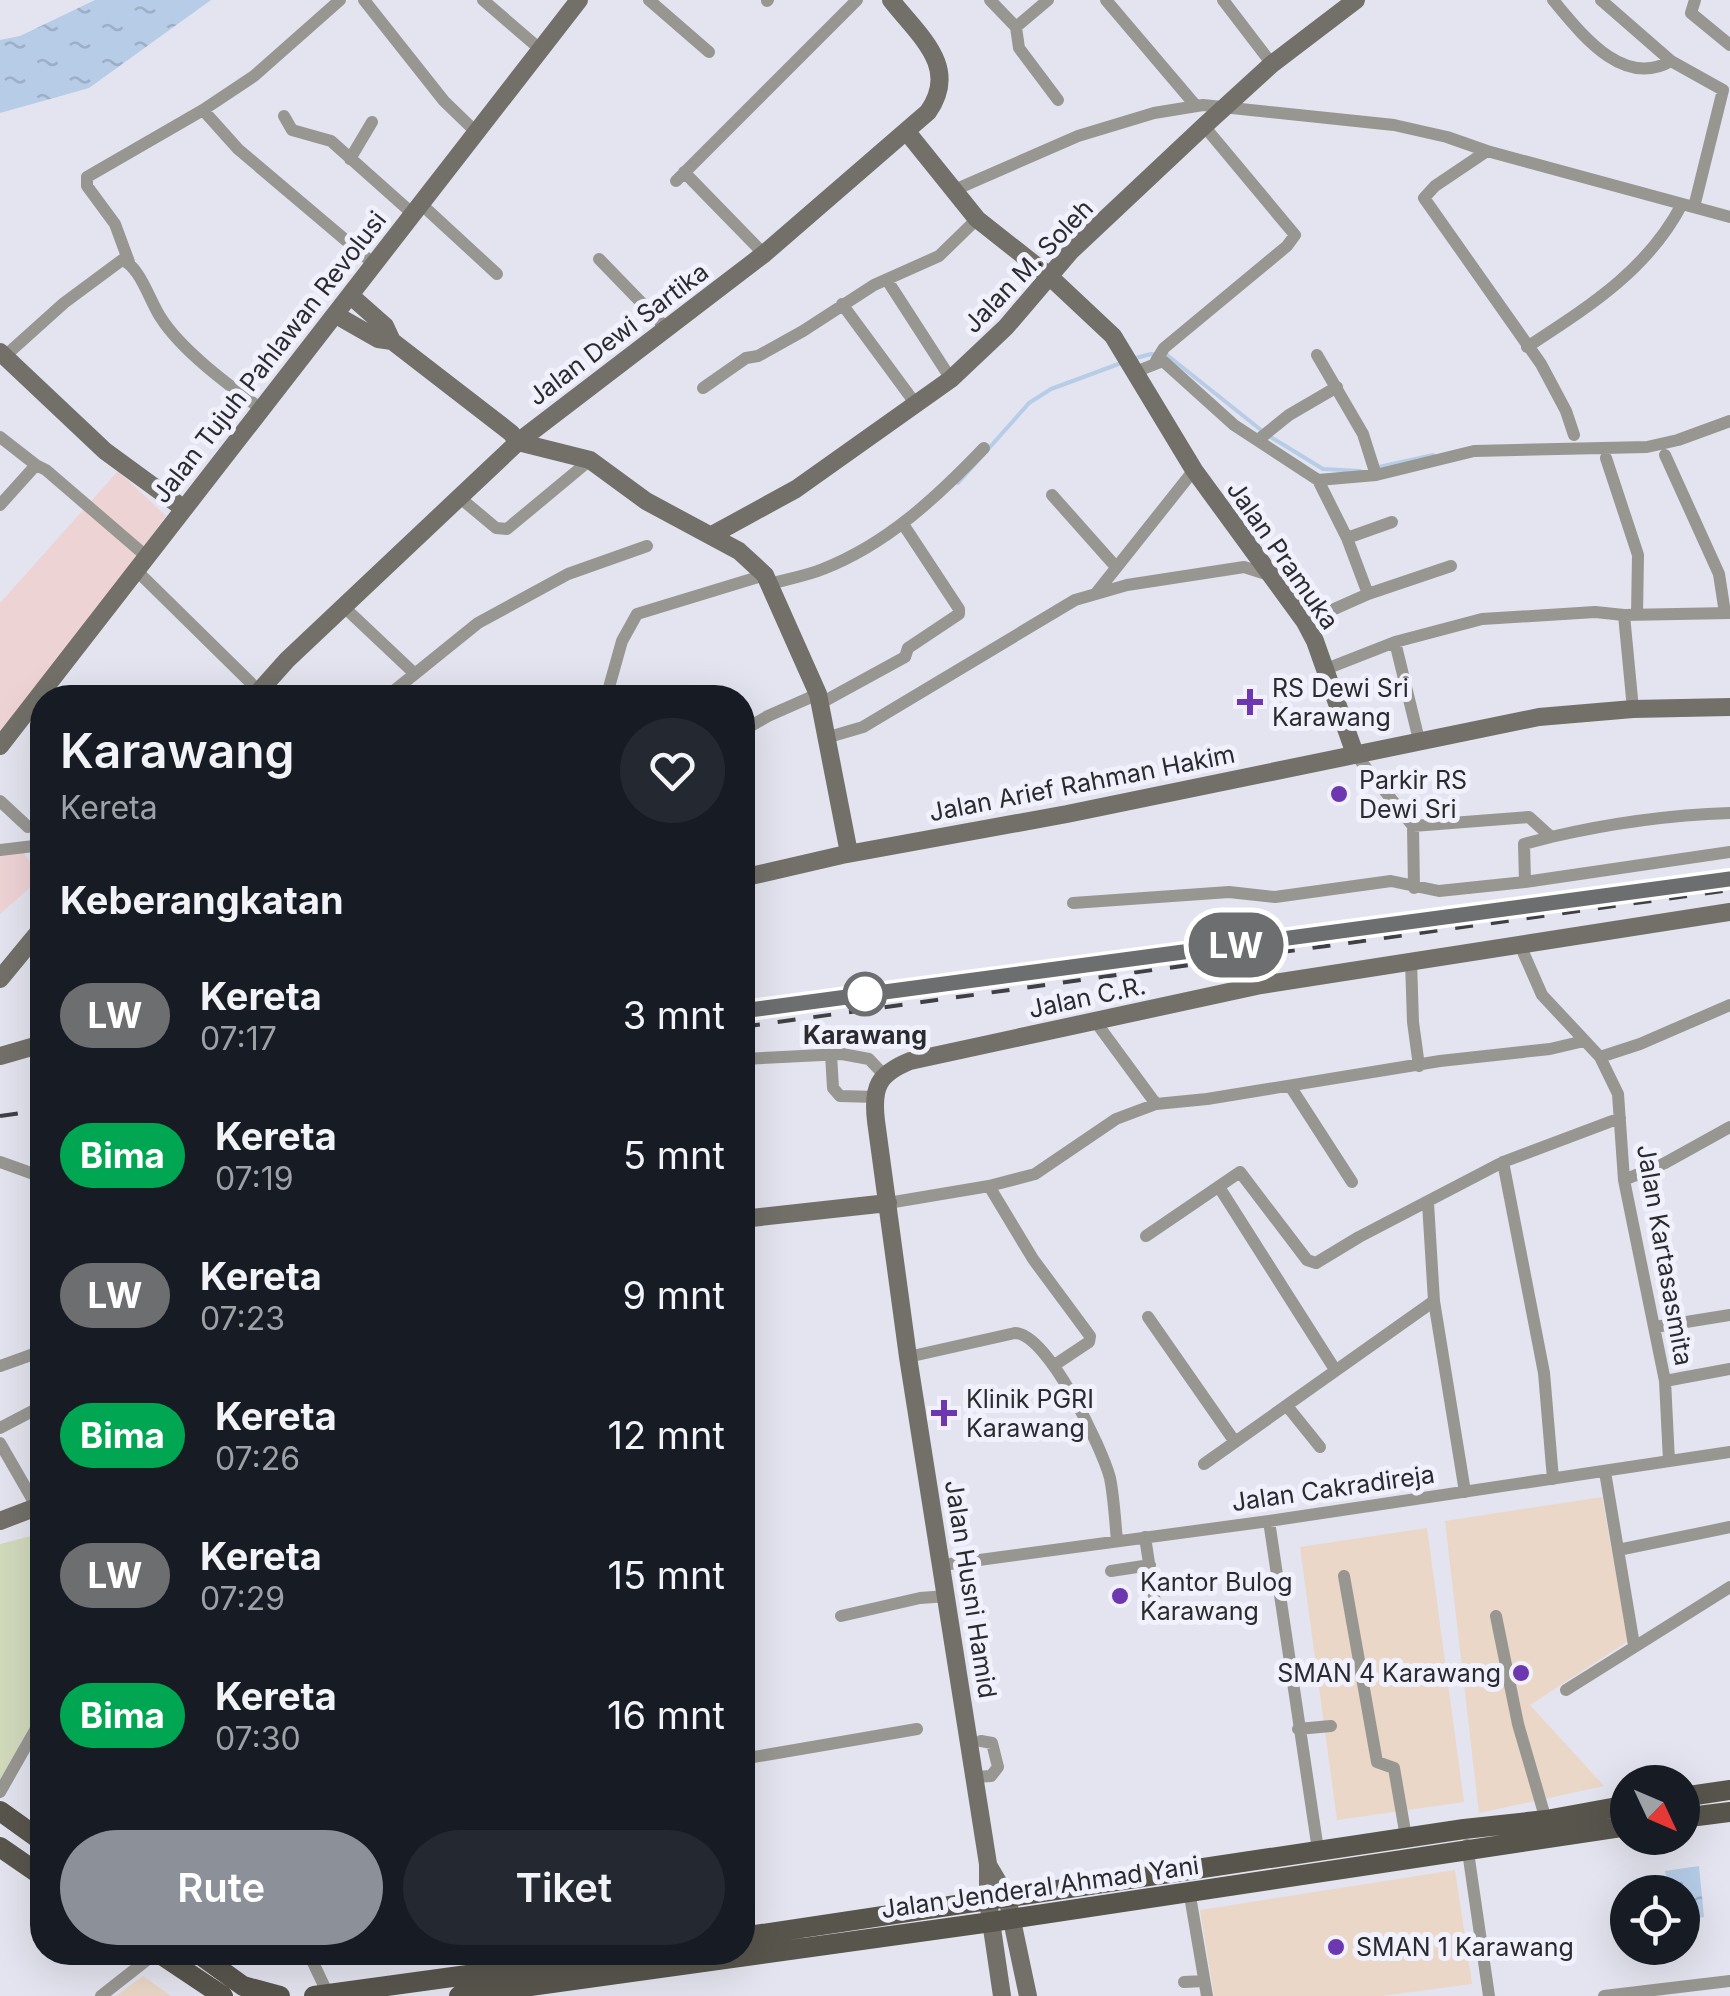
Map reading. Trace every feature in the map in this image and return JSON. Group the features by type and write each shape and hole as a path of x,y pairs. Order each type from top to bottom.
{"main road":[{"path":"1700,1794 1730,1790"},
{"name":"Jalan Jenderal Ahmad Yani","path":"755,1936 1189,1890 1610,1808"},
{"path":"0,1810 30,1831"},
{"path":"1700,1816 1730,1812"},
{"name":"Jalan Jenderal Ahmad Yani","path":"755,1949 1000,1909 1318,1850 1406,1838 1466,1839 1610,1827"},
{"path":"0,1847 30,1868"},
{"path":"176,1965 223,1996"},
{"path":"214,1965 243,1986 280,1996"},
{"name":"Jalan Jenderal Ahmad Yani","path":"321,1995 520,1965"},
{"name":"Jalan Jenderal Ahmad Yani","path":"459,1996 590,1965"}],"street":[{"path":"261,409 166,326 129,262 115,224 87,186 88,177 254,76 340,0"},
{"path":"364,0 444,102 476,132"},
{"path":"482,0 541,50"},
{"name":"Jalan Tujuh Pahlawan Revolusi","path":"46,685 579,0"},
{"path":"648,0 709,52"},
{"path":"764,254 680,176 857,0"},
{"name":"Jalan Dewi Sartika","path":"264,685 518,442 764,254 928,112 939,97 942,83 936,59 891,0"},
{"path":"990,0 1016,27 1019,48 1058,100"},
{"path":"1016,27 1048,0"},
{"path":"1125,0 1110,5 1196,106"},
{"path":"1223,0 1272,64"},
{"name":"Jalan M. Soleh","path":"712,534 796,489 951,379 1006,327 1048,275 1204,126 1334,6 1356,0"},
{"path":"1553,0 1584,37 1610,58 1631,66 1655,67 1671,61"},
{"path":"1527,346 1623,280 1644,261 1688,206 1723,90 1671,61 1601,0"},
{"path":"1695,0 1692,13 1730,45"},
{"path":"952,191 1078,136 1154,113 1196,106 1394,125 1730,216"},
{"path":"203,110 238,149 375,264"},
{"path":"284,116 292,130 324,137 496,274"},
{"path":"350,158 372,122"},
{"path":"1129,362 1159,356 1296,235 1204,126"},
{"name":"Jalan Pramuka","path":"907,132 977,219 1102,323 1194,470 1305,622 1355,754 1412,826"},
{"path":"1486,151 1424,198 1475,266 1554,388 1574,435"},
{"path":"703,388 842,304 939,256 977,219"},
{"path":"600,260 666,328"},
{"path":"129,262 117,262 3,354 105,451 183,508"},
{"path":"887,280 951,379"},
{"path":"351,296 386,326 392,340 518,442 590,460 646,501 740,551 768,580 820,699 849,853"},
{"path":"842,304 915,403"},
{"path":"336,314 378,339 392,340"},
{"path":"1317,355 1364,434 1375,471"},
{"path":"1159,356 1234,424 1262,436 1318,480 1368,594"},
{"path":"1262,436 1289,414 1336,387"},
{"path":"1318,480 1474,450 1647,447 1730,421"},
{"path":"0,437 46,470 141,563 247,685"},
{"path":"610,685 622,641 637,614 823,569 903,524 984,448"},
{"path":"1326,669 1395,642 1482,619 1595,612 1728,613 1719,574 1665,455"},
{"path":"1606,458 1638,555 1630,615 1633,709"},
{"path":"460,497 496,528 507,529 590,460"},
{"path":"0,505 36,466"},
{"path":"1096,592 1194,470"},
{"path":"1052,495 1116,566"},
{"path":"1346,538 1392,522"},
{"path":"755,724 820,699 905,657 908,648 959,614 903,524"},
{"path":"1244,543 1244,567"},
{"path":"401,685 478,623 568,574 647,546"},
{"path":"1305,622 1368,594 1451,566"},
{"path":"829,737 863,727 1075,600 1096,592 1244,567 1269,575"},
{"path":"344,607 415,674"},
{"path":"1395,642 1418,740"},
{"name":"Jalan Tujuh Pahlawan Revolusi","path":"2,741 30,705"},
{"name":"Jalan Arief Rahman Hakim","path":"755,875 1539,716 1730,707"},
{"path":"0,801 28,827"},
{"path":"1525,882 1524,844 1606,824 1730,813"},
{"path":"1414,888 1412,826 1529,817 1551,836"},
{"path":"0,850 30,847"},
{"path":"1073,903 1229,892 1275,897 1390,881 1439,891 1730,852"},
{"name":"Jalan C.R.","path":"884,1074 910,1060 1261,985 1730,912"},
{"path":"0,979 30,943"},
{"path":"1520,945 1542,995 1600,1057 1730,1005"},
{"path":"1410,961 1418,1066"},
{"path":"1095,1021 1156,1104"},
{"path":"755,1218 888,1203 1035,1174 1116,1118 1156,1104 1584,1041"},
{"path":"4,1051 30,1046"},
{"path":"831,1054 833,1088 840,1096 876,1097"},
{"path":"755,1057 831,1054 865,1057 884,1074 878,1084 876,1122 888,1203"},
{"name":"Jalan Kartasasmita","path":"1600,1057 1618,1094 1624,1180 1666,1381 1668,1460"},
{"path":"1290,1086 1352,1182"},
{"path":"1146,1236 1234,1174 1243,1173 1310,1262 1316,1262 1504,1162 1620,1118"},
{"path":"1624,1180 1664,1164 1730,1128"},
{"path":"0,1162 30,1173"},
{"path":"1504,1162 1544,1373 1553,1478"},
{"path":"989,1186 1033,1259 1090,1336 1089,1342 1056,1364"},
{"path":"1219,1187 1334,1368"},
{"name":"Jalan Husni Hamid","path":"888,1203 908,1356 988,1864 1000,1909"},
{"path":"1428,1203 1434,1300 1465,1492"},
{"path":"1204,1464 1434,1300"},
{"path":"1655,1328 1730,1315"},
{"path":"1148,1317 1235,1442"},
{"path":"908,1356 1024,1333 1056,1364 1110,1477 1117,1540"},
{"path":"0,1366 30,1355"},
{"path":"1666,1381 1730,1369"},
{"path":"1287,1406 1320,1447"},
{"path":"0,1428 30,1412"},
{"path":"0,1442 30,1491"},
{"name":"Jalan Cakradireja","path":"942,1566 1730,1452"},
{"path":"1605,1472 1634,1644"},
{"path":"0,1521 30,1512"},
{"path":"1269,1521 1318,1850"},
{"path":"1618,1550 1730,1526"},
{"path":"1145,1536 1157,1616"},
{"path":"1111,1571 1150,1564"},
{"path":"1344,1576 1377,1762 1392,1766 1395,1771 1406,1838"},
{"path":"1566,1690 1730,1586"},
{"path":"841,1616 920,1598 948,1596"},
{"path":"1496,1616 1518,1724 1546,1820"},
{"path":"1298,1729 1331,1726"},
{"path":"755,1757 917,1728"},
{"path":"0,1792 30,1739"},
{"path":"975,1777 991,1776 998,1768 992,1743 981,1741"},
{"path":"1466,1839 1489,1996"},
{"path":"1189,1890 1188,1927 1207,1996"},
{"path":"1000,1909 1002,1996"},
{"path":"1000,1909 1028,1996"},
{"path":"101,1996 140,1965"},
{"path":"312,1965 321,1995"},
{"path":"1184,1982 1204,1981"},
{"path":"1604,1996 1706,1990 1730,1981"}],"shaded area":[{"path":"118,471 166,516 42,685 30,685 30,702 0,743 0,603"},
{"path":"23,852 30,862 30,888 0,914 0,854"},
{"name":"SMAN 4 Karawang","path":"1602,1497 1628,1641 1530,1705 1604,1786 1479,1813 1445,1521"},
{"path":"1427,1528 1464,1802 1337,1820 1300,1547"},
{"name":"SMAN 1 Karawang","path":"1455,1870 1472,1984 1382,1996 1214,1996 1200,1910"},
{"path":"143,1976 171,1996 116,1996"}],"green space":[{"path":"30,1536 30,1726 0,1780 0,1544"}],"water":[{"path":"95,0 211,0 89,88 0,113 0,40 20,36"},
{"path":"1699,1866 1700,1875 1666,1875 1665,1871"},
{"path":"1700,1876 1704,1917 1700,1918"}],"waterway":[{"path":"1132,359 1167,355 1261,430"},
{"path":"958,483 1029,403 1051,389 1124,362"},
{"path":"1269,436 1323,469 1360,471"},
{"path":"1379,467 1433,455"}],"railway":[{"path":"755,1025 1730,890"},
{"path":"755,1009 952,983"},
{"path":"0,1116 30,1112"}],"train":[{"name":"LW","path":"755,1009 1730,879"}],"place":[{"name":"RS Dewi Sri Karawang","path":"1250,702"},
{"name":"Parkir RS Dewi Sri","path":"1339,794"},
{"name":"Karawang","path":"865,994"},
{"name":"Klinik PGRI Karawang","path":"944,1413"},
{"name":"Kantor Bulog Karawang","path":"1120,1596"},
{"name":"SMAN 4 Karawang","path":"1521,1673"},
{"name":"SMAN 1 Karawang","path":"1336,1947"}]}
